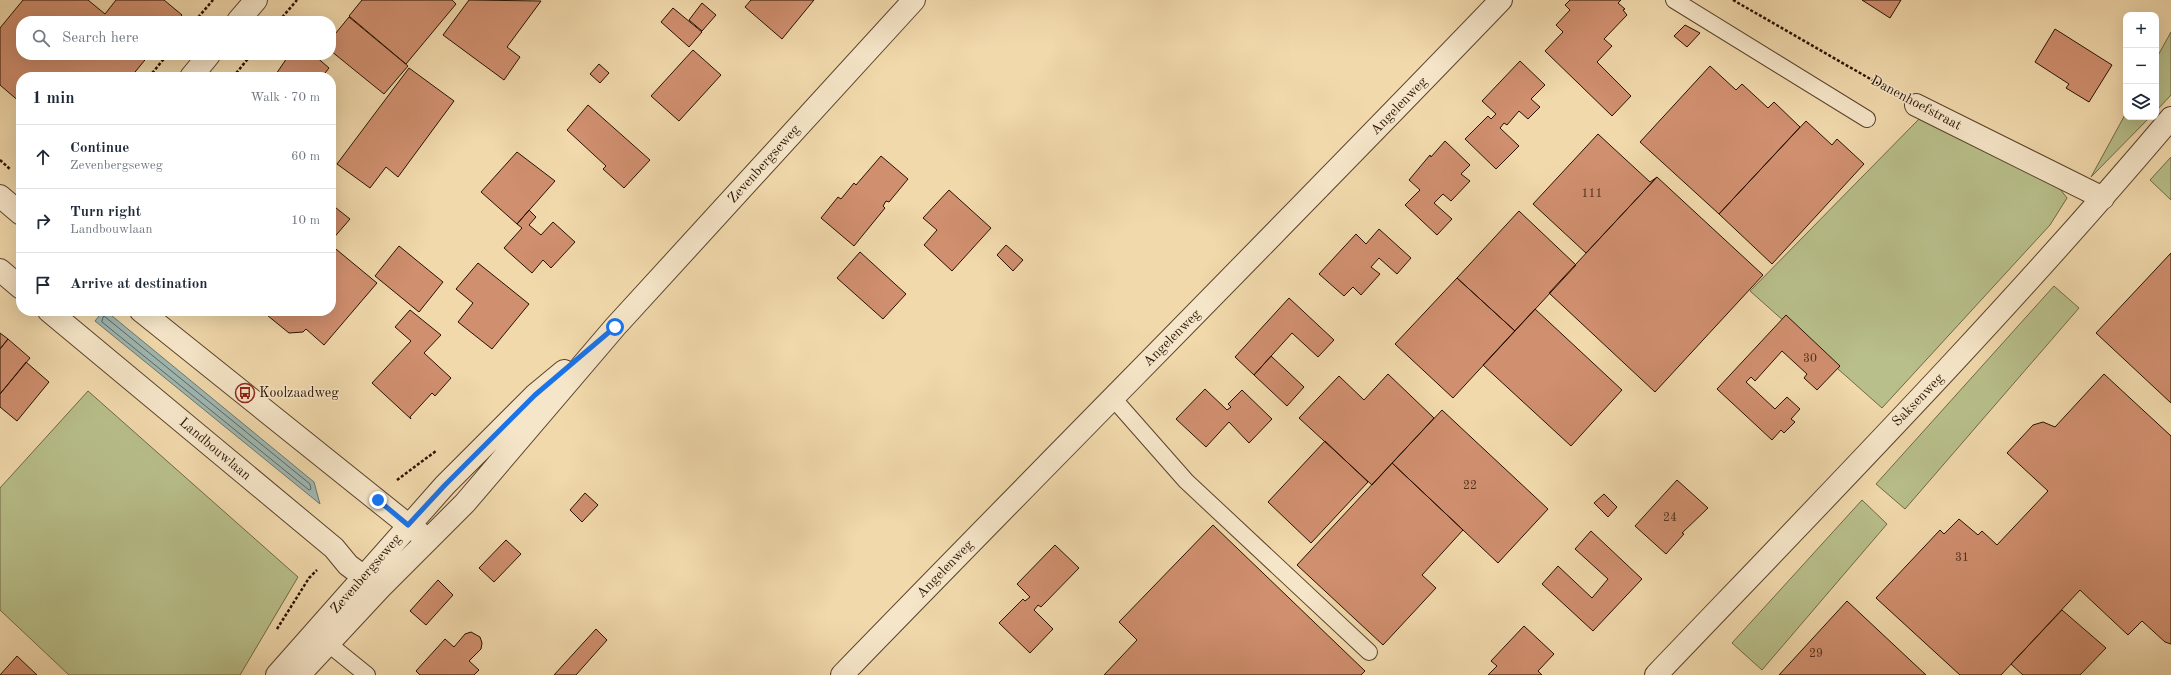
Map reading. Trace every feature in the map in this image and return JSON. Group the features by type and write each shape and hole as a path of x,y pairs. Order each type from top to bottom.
{"street":[{"path":"242,16 256,0"},
{"name":"Zevenbergseweg","path":"277,675 321,637 372,583 428,538 465,503 615,327 914,0"},
{"name":"Angelenweg","path":"842,675 1112,398 1283,226 1501,0"},
{"path":"194,72 205,60"},
{"name":"Danenhoefstraat","path":"1916,105 2103,198"},
{"name":"Saksenweg","path":"1656,675 1964,352 2103,198 2171,118"},
{"path":"0,196 16,210"},
{"path":"0,270 16,282"},
{"name":"Landbouwlaan","path":"55,316 334,548 348,565 372,583"},
{"path":"147,316 408,525 428,538"},
{"name":"Zevenbergseweg","path":"372,583 408,525 445,485 535,395 615,327"},
{"name":"Zevenbergseweg","path":"299,675 321,637"}],"lane":[{"path":"1674,0 1867,119"},
{"path":"1112,398 1186,481 1369,652"},
{"path":"321,637 366,675"}],"path":[{"path":"199,16 212,0"},
{"path":"284,16 297,0"},
{"name":"Danenhoefstraat","path":"1733,0 1916,105"},
{"path":"153,72 163,60"},
{"path":"237,72 247,60"},
{"path":"273,636 309,578 315,572"}],"green space":[{"path":"2171,32 2171,95 2159,108 2159,84 2159,54"},
{"path":"2123,118 2123,120 2147,120 2091,177"},
{"path":"1919,119 2060,189 2067,198 2050,225 1882,408 1750,291"},
{"path":"2171,157 2171,200 2150,180"},
{"path":"2054,286 2079,308 1905,509 1876,484"},
{"path":"88,391 298,577 240,675 69,675 0,610 0,488"},
{"path":"1862,500 1887,524 1762,670 1732,643"}],"water":[{"path":"99,316 112,316 314,482 320,504 95,321"}],"building":[{"path":"23,0 88,0 105,14 116,0 164,0 182,15 16,16 16,60 145,60 135,72 16,72 16,99 0,85 0,28"},
{"path":"362,0 452,0 456,4 406,64 349,16"},
{"path":"469,0 541,1 507,47 520,57 504,80 443,35"},
{"path":"751,0 814,0 782,39 745,7"},
{"path":"1570,0 1621,0 1618,3 1625,9 1623,10 1627,15 1604,39 1612,46 1597,62 1631,96 1612,116 1545,51 1563,32 1556,25 1570,10 1565,5"},
{"path":"1862,0 1901,0 1890,18"},
{"path":"702,3 716,15 702,31 689,20"},
{"path":"673,8 702,32 689,47 661,22"},
{"path":"349,17 408,66 384,94 336,55 336,33"},
{"path":"1685,25 1700,33 1687,47 1674,36"},
{"path":"2055,29 2112,65 2089,102 2066,88 2069,84 2035,62"},
{"path":"693,50 721,75 679,121 651,96"},
{"path":"286,60 320,60 329,68 326,72 277,72"},
{"path":"1520,61 1545,85 1531,99 1540,107 1528,119 1519,111 1507,125 1504,123 1500,128 1519,146 1496,169 1465,139 1488,116 1491,119 1496,114 1482,101"},
{"path":"599,64 609,73 600,83 590,74"},
{"path":"1710,66 1736,90 1742,84 1768,108 1774,102 1800,127 1719,214 1640,142"},
{"path":"409,68 454,101 398,177 386,167 370,188 337,164"},
{"path":"588,105 650,160 624,188 603,169 606,166 567,130"},
{"path":"1806,121 1832,145 1837,139 1864,164 1772,264 1719,214"},
{"path":"1598,134 1650,182 1657,177 1586,253 1533,204"},
{"path":"1445,141 1470,165 1461,174 1470,181 1451,201 1443,194 1434,203 1452,219 1437,235 1405,205 1420,190 1409,180 1430,155 1431,157"},
{"path":"517,152 555,181 517,224 481,192"},
{"path":"881,156 908,179 889,202 886,201 883,206 885,208 854,246 821,218 838,197 841,199 854,183 856,185"},
{"path":"1657,177 1763,275 1655,392 1549,293"},
{"path":"949,190 991,228 952,271 924,245 937,230 923,218"},
{"path":"336,208 350,219 336,235"},
{"path":"529,210 536,217 529,225 541,235 553,222 575,242 551,268 543,260 532,273 504,248 522,228 517,224"},
{"path":"1519,211 1576,265 1515,331 1457,278"},
{"path":"1379,229 1411,258 1397,274 1379,258 1371,267 1380,274 1361,295 1353,287 1344,296 1319,274 1356,234 1366,244"},
{"path":"1006,245 1023,260 1013,271 997,255"},
{"path":"399,246 443,282 419,312 375,276"},
{"path":"336,249 377,283 324,345 306,329 303,332 289,333 268,316 336,316"},
{"path":"860,252 906,294 883,319 837,278"},
{"path":"2171,253 2171,403 2096,333"},
{"path":"478,263 529,304 492,349 458,322 473,303 456,289"},
{"path":"1457,278 1515,331 1453,398 1395,344"},
{"path":"1289,298 1334,340 1318,357 1292,333 1254,375 1235,357"},
{"path":"1535,309 1622,390 1571,446 1483,365"},
{"path":"410,310 441,335 424,353 451,378 435,396 432,393 410,417 411,419 372,383 411,341 395,327"},
{"path":"1786,315 1840,366 1817,390 1804,378 1807,374 1782,351 1755,381 1751,377 1746,382 1775,409 1787,397 1800,409 1791,419 1795,422 1784,433 1781,430 1772,440 1717,389"},
{"path":"0,333 8,339 0,349"},
{"path":"8,339 30,358 0,394 0,349"},
{"path":"1271,356 1304,387 1287,406 1254,375"},
{"path":"26,362 49,382 17,421 0,407 0,394"},
{"path":"1388,374 1434,418 1372,485 1299,418 1339,376 1364,400"},
{"path":"2104,374 2171,436 2171,644 2165,642 2142,621 2128,635 2080,590 2001,675 1960,675 1876,598 1940,530 1944,534 1959,519 1978,535 1982,531 1997,545 2048,491 2007,453 2033,425 2043,422 2055,427"},
{"path":"1205,389 1227,410 1231,407 1228,404 1242,390 1272,419 1249,443 1229,422 1206,447 1176,419"},
{"path":"1442,410 1548,509 1498,563 1392,463"},
{"path":"1325,441 1368,482 1311,543 1268,502"},
{"path":"1392,463 1463,530 1422,575 1436,588 1383,645 1297,565"},
{"path":"1677,480 1708,508 1682,533 1684,534 1666,554 1635,526"},
{"path":"585,493 598,505 582,522 570,510"},
{"path":"1604,494 1617,507 1608,517 1594,503"},
{"path":"1213,525 1365,671 1361,675 1104,675 1137,640 1119,622"},
{"path":"1591,531 1642,579 1593,631 1542,584 1558,566 1592,598 1608,579 1575,549"},
{"path":"506,540 521,554 494,582 479,568"},
{"path":"1055,545 1079,568 1041,607 1038,605 1034,610 1053,629 1030,653 999,623 1023,599 1025,601 1030,597 1017,584"},
{"path":"438,580 453,595 426,625 410,611"},
{"path":"1847,601 1926,675 1779,675"},
{"path":"2062,610 2106,648 2080,675 2023,675 2011,664"},
{"path":"1524,626 1554,654 1538,671 1542,675 1488,675 1497,666 1491,661"},
{"path":"596,629 607,640 576,675 554,675"},
{"path":"471,632 480,637 482,643 481,649 469,661 479,670 474,675 420,675 416,671 445,639 454,647 465,634"},
{"path":"17,656 37,675 0,675"}],"place":[{"name":"Koolzaadweg","path":"245,393"}],"route":[{"path":"378,500 408,525 445,485 535,395 615,327"}]}
